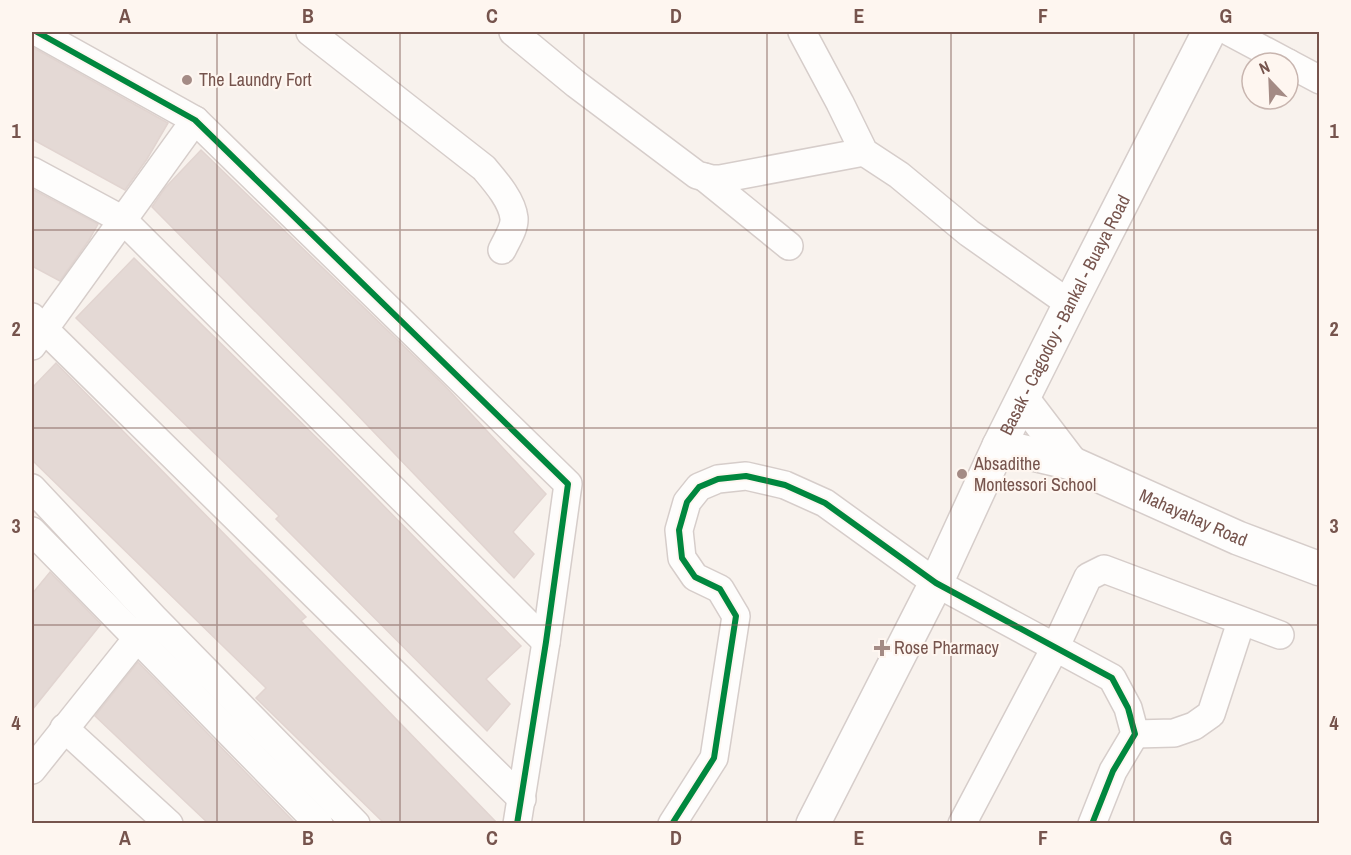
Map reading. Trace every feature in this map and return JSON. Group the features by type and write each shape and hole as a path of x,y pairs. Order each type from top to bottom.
{"street":[{"path":"36,32 195,120 568,484 519,811"},
{"path":"310,32 484,168 502,188 514,218 502,250"},
{"path":"513,32 576,84 690,171 704,177 789,246"},
{"path":"802,32 864,152 899,175 969,233 1070,304"},
{"name":"Basak - Cagodoy - Bankal - Buaya Road","path":"813,824 936,583 999,446 1070,304 1209,32"},
{"path":"1230,32 1266,51"},
{"path":"1300,69 1320,80"},
{"path":"195,120 123,220 36,331 519,811"},
{"path":"704,177 720,179 864,152"},
{"path":"32,171 123,220 546,642"},
{"name":"Mahayahay Road","path":"1023,400 1071,463"},
{"name":"Mahayahay Road","path":"999,446 1071,463 1238,538 1320,568"},
{"path":"672,824 714,758 736,616 720,589 694,578 682,558 679,530 687,502 699,487 718,479 746,477 785,484 825,503 936,583 1112,678 1128,708 1135,734 1113,771 1092,824"},
{"path":"32,488 154,618 356,824"},
{"path":"66,524 36,548 136,638 320,824"},
{"path":"962,824 1056,646 1088,577 1104,569 1280,635"},
{"path":"32,770 154,618"},
{"path":"1135,734 1174,733 1194,726 1210,714 1241,622"},
{"path":"64,728 169,824"}],"building":[{"path":"32,47 168,123 125,190 32,139"},
{"path":"201,150 445,386 546,494 513,532 534,554 514,578 346,403 152,207 165,188"},
{"path":"32,189 98,224 60,281 32,266"},
{"path":"134,258 329,450 521,646 486,679 510,704 487,731 276,519 279,516 76,318"},
{"path":"56,363 306,617 301,621 498,824 385,824 256,698 266,688 32,460 32,388"},
{"path":"50,572 101,624 32,710 32,594"},
{"path":"138,662 296,824 209,824 95,716"}],"cycle path":[{"path":"37,32 195,120 568,484 517,824"},
{"path":"672,824 714,758 736,616 720,589 695,577 682,558 679,530 687,502 699,487 718,479 746,476 785,485 825,503 936,583 1112,678 1128,708 1135,734 1113,771 1092,824"}],"place":[{"name":"The Laundry Fort","path":"187,80"},
{"name":"Absadithe Montessori School","path":"962,474"},
{"name":"Rose Pharmacy","path":"882,648"}]}
